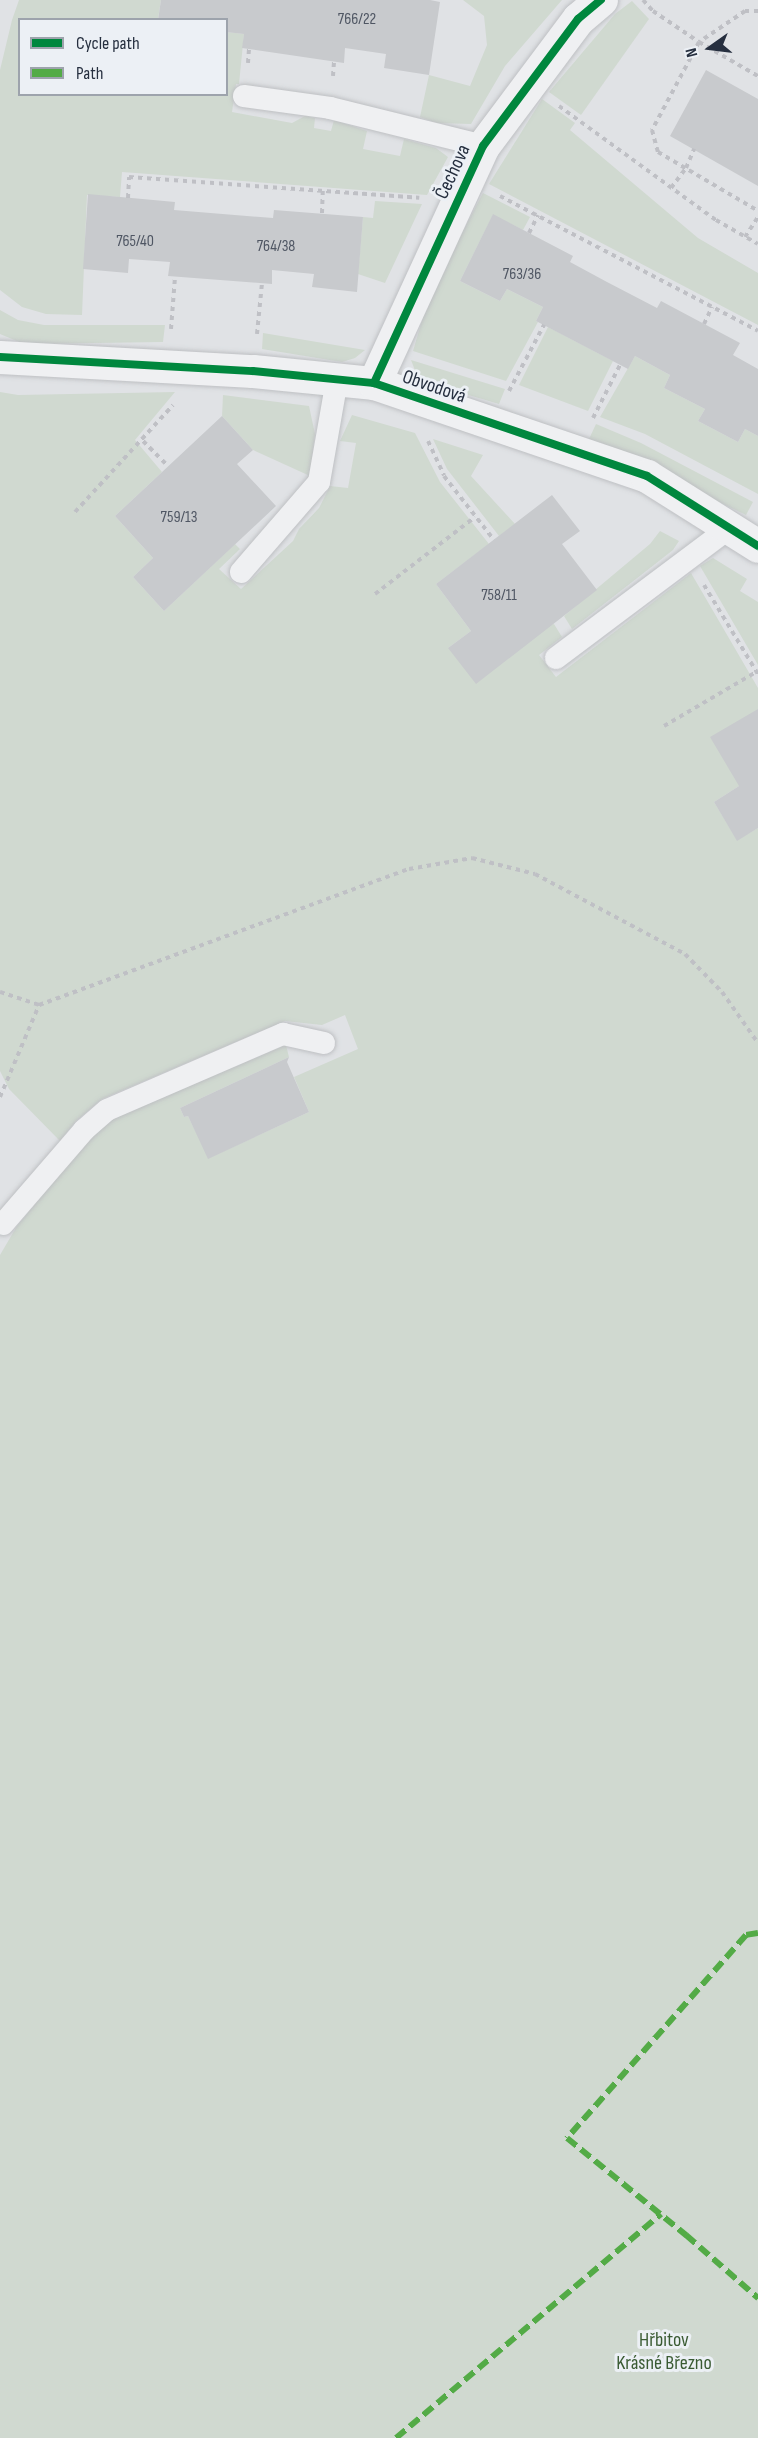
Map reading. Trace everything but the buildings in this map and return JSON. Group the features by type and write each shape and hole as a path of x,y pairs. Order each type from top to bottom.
{"street":[{"name":"Čechova","path":"374,384 483,146 578,19 601,0"},
{"name":"Obvodová","path":"0,357 185,366 374,384 647,476 758,546"}],"lane":[{"name":"Čechova","path":"244,96 330,108 483,146"},
{"path":"241,572 319,482 337,380"},
{"path":"556,658 729,528"},
{"path":"1,1218 84,1130 107,1110 283,1034 324,1043"}],"path":[{"path":"643,0 653,11 699,42 758,76"},
{"path":"758,11 745,11 699,42 652,130 658,152 758,211"},
{"path":"554,101 716,220 758,244"},
{"path":"671,188 686,168 694,149"},
{"path":"128,198 129,177 424,198"},
{"path":"322,213 323,190"},
{"path":"497,194 758,331"},
{"path":"529,233 538,215"},
{"path":"745,237 758,217"},
{"path":"173,314 175,277"},
{"path":"257,327 262,284"},
{"path":"704,324 712,307"},
{"path":"511,387 544,325"},
{"path":"594,417 620,365"},
{"path":"75,512 143,441 184,392 185,366"},
{"path":"431,403 425,435 444,476 494,540"},
{"path":"143,441 168,466"},
{"path":"375,594 475,517"},
{"path":"664,726 758,672 688,559"},
{"path":"0,992 39,1005 409,869 472,858 535,874 685,954 723,992 758,1043"},
{"path":"0,1097 39,1005"}],"green space":[{"path":"19,0 161,0 158,18 18,18 18,96 228,96 228,32 244,34 239,84 236,84 232,112 292,123 305,116 315,118 314,128 331,131 334,120 367,131 363,149 400,156 404,139 436,148 448,157 427,195 122,172 120,197 87,195 82,315 46,314 22,307 0,290 0,70"},
{"path":"463,0 562,0 505,66 471,124 437,123 420,117 429,75 470,86 487,45 484,16"},
{"path":"632,1 649,19 581,115 549,92 615,14"},
{"path":"542,99 575,123 570,130 698,238 758,273 758,325 489,184"},
{"path":"483,193 530,217 523,230 493,215 460,281 500,301 507,289 543,307 536,321 538,322 506,381 413,351 424,314 440,275"},
{"path":"375,201 422,204 385,283 358,274 363,217 373,218"},
{"path":"0,310 18,320 44,325 165,325 163,342 24,344 0,334"},
{"path":"548,327 613,361 588,411 519,385"},
{"path":"263,333 365,350 355,358 342,362 262,349"},
{"path":"635,356 670,375 664,388 705,409 698,421 738,442 745,429 758,436 758,494 645,434 600,417"},
{"path":"411,360 505,389 499,404 424,382 416,373"},
{"name":"Hřbitov Krásné Březno","path":"0,392 18,395 175,392 135,440 162,472 115,516 153,558 133,577 164,611 235,544 240,549 219,569 241,589 293,541 299,529 319,508 330,486 348,488 356,443 340,441 352,415 415,433 440,482 489,544 436,584 471,631 448,648 554,624 562,637 539,655 556,677 691,573 758,688 758,709 739,786 714,802 737,840 758,828 758,2438 0,2438 0,1255 17,1226 90,1138 114,1118 286,1045 289,1057 180,1108 184,1117 188,1116 209,1158 309,1112 294,1077 358,1049 345,1015 322,1025 285,1021 102,1099 76,1121 60,1141 9,1089 0,1071"},
{"path":"223,395 309,406 315,434 310,476 253,450 222,416"},
{"path":"596,424 641,443 753,502 746,515 589,439"},
{"path":"433,439 483,455 471,476 515,524 499,536 447,469"},
{"path":"660,531 679,541 673,550 572,629 564,616 650,544"},
{"path":"713,558 747,579 740,591 758,602 758,665 700,566"}],"marked path":[{"path":"758,1933 746,1935 567,2138 686,2235 758,2298"},
{"path":"396,2438 661,2214"}],"cycle path":[{"path":"374,383 483,146 578,19 601,0"},
{"path":"0,357 253,371 374,383 647,476 758,546"}]}
